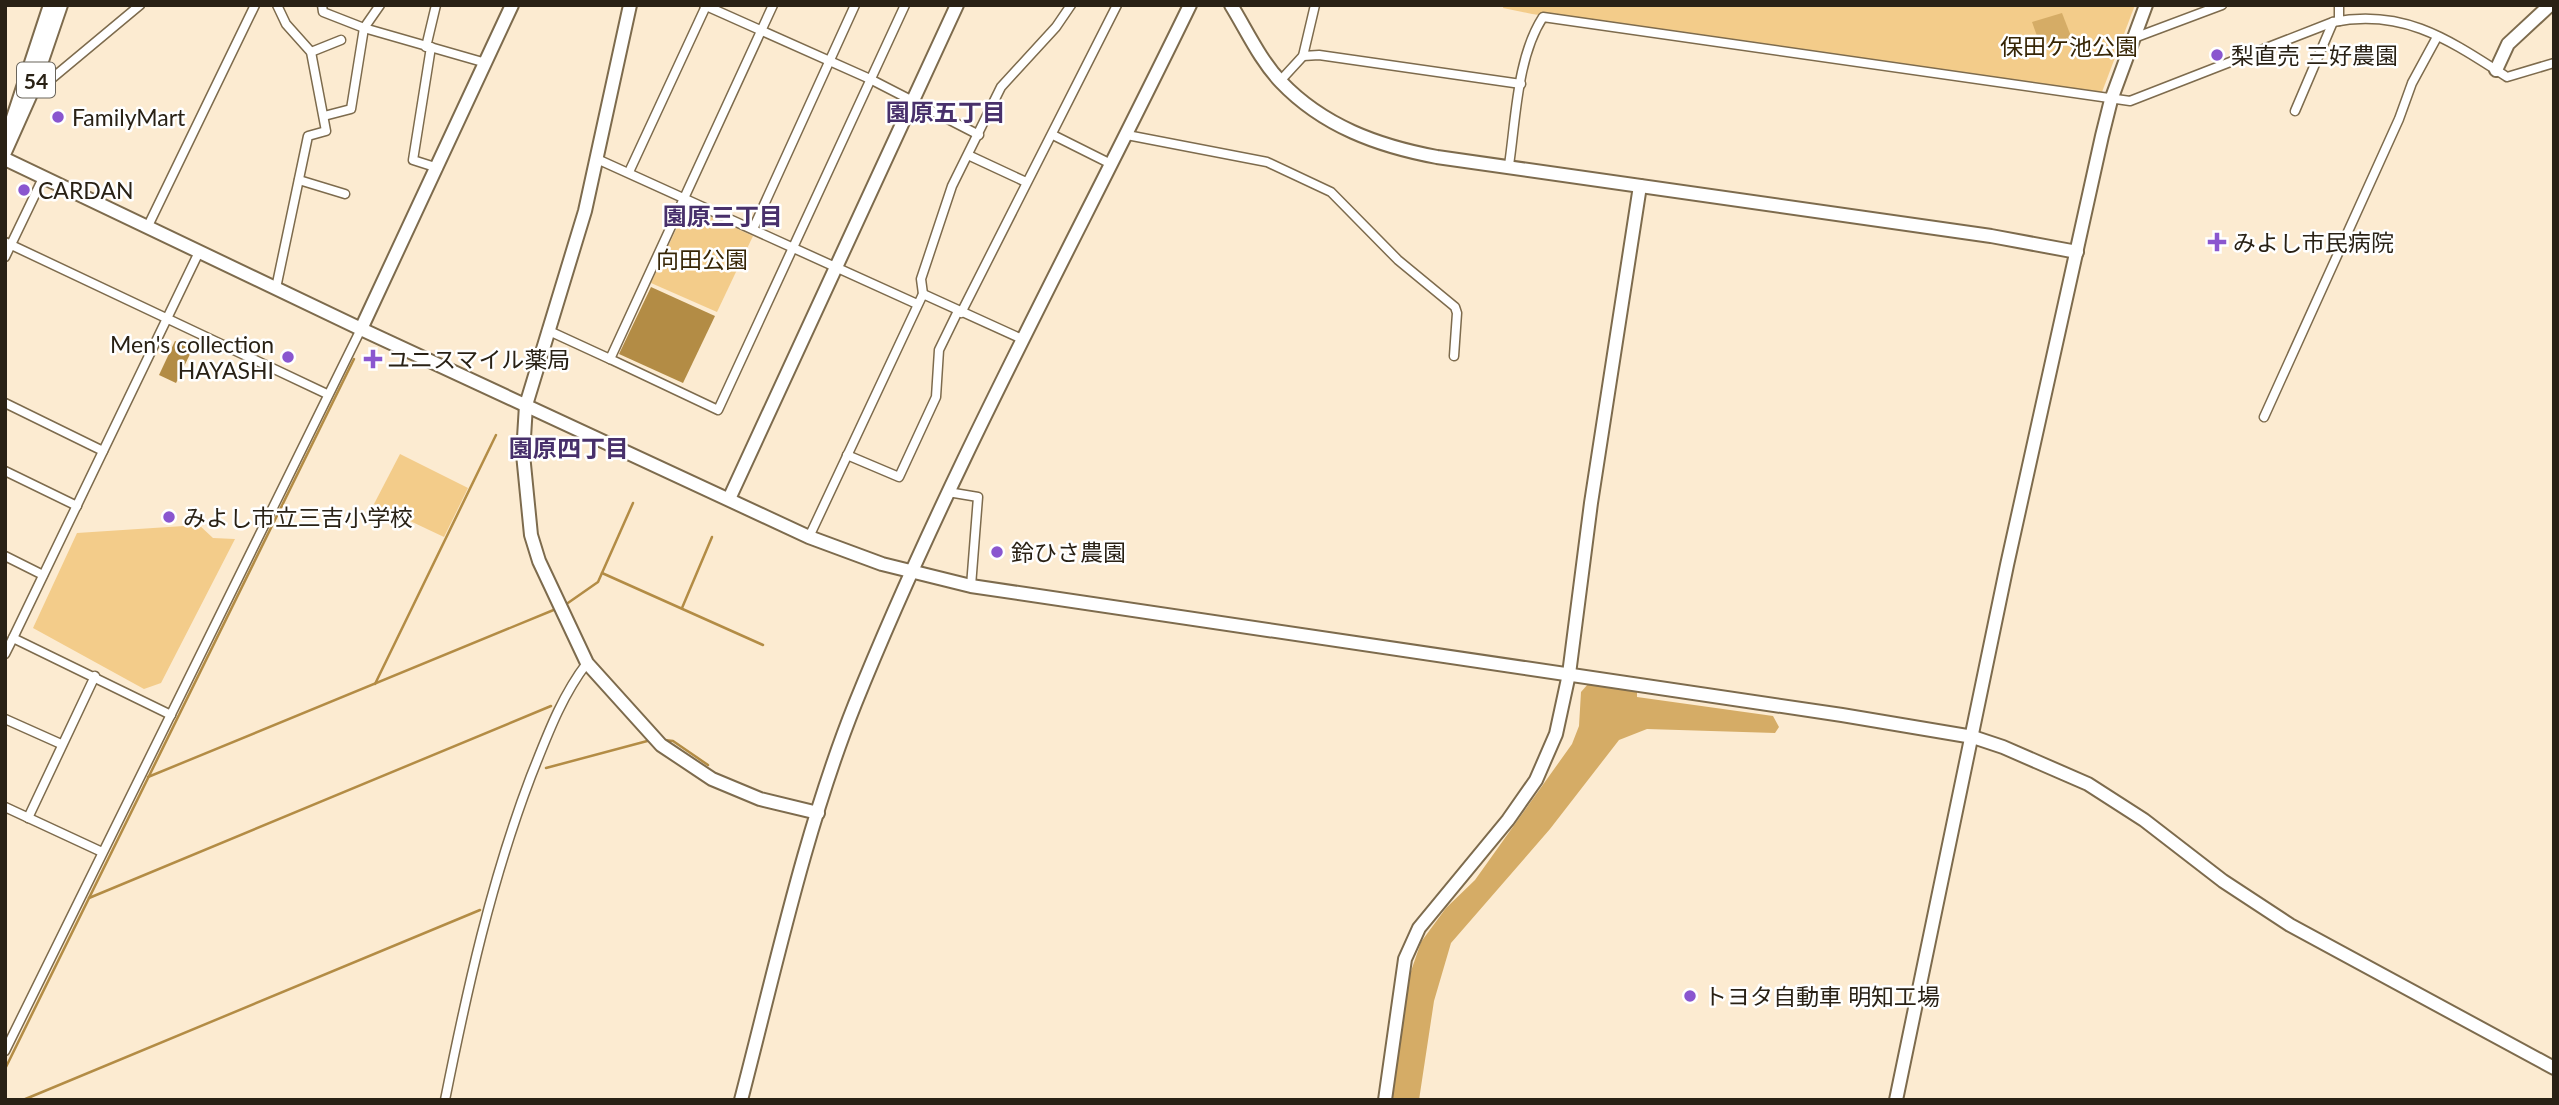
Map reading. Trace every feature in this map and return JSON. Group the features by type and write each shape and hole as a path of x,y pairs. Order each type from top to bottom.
{"street":[{"name":"54","path":"5,142 50,5"},
{"name":"54","path":"5,152 30,96 61,5"},
{"path":"30,96 141,5"},
{"path":"147,228 255,5"},
{"path":"276,288 308,136 326,131 311,52 286,24 277,5"},
{"path":"322,5 323,12 364,28 486,63"},
{"path":"324,116 351,109 364,28 380,5"},
{"path":"436,5 413,160 438,169"},
{"path":"5,1051 361,329 438,169 512,5"},
{"path":"630,5 597,159 568,272 547,330 526,405 523,454 531,536 539,561 587,663 661,745 712,779 760,799 818,813"},
{"path":"610,359 774,5"},
{"path":"753,229 855,5"},
{"path":"547,330 718,410 905,5"},
{"path":"729,499 957,5"},
{"path":"809,537 923,294 921,279 953,186 1001,86 1056,27 1072,5"},
{"path":"847,455 899,477 936,397 939,350 1053,135 1118,5"},
{"path":"741,1100 818,813 854,707 910,572 948,492 1190,5"},
{"path":"1231,5 1280,81 1329,121 1382,145 1437,157 1509,165 1991,236 2077,252"},
{"path":"1304,57 1315,5"},
{"path":"1896,1100 2007,565 2111,100 2146,5"},
{"path":"2134,38 2222,5"},
{"path":"2295,111 2336,21 2339,5"},
{"path":"2496,70 2508,44 2550,5"},
{"path":"629,172 705,6 870,79 979,135"},
{"path":"1509,165 1521,84 1533,32 1543,17 1665,32 2130,101 2336,21 2360,16 2395,19 2437,37 2507,77 2554,63"},
{"path":"2264,418 2399,119 2412,83 2437,37"},
{"path":"311,52 341,40"},
{"path":"1280,81 1304,57 1318,54 1521,84"},
{"path":"1053,135 1111,164"},
{"path":"1127,135 1267,162 1331,192 1398,260 1455,307 1458,313 1454,356"},
{"path":"968,155 1026,183"},
{"path":"5,159 361,329 809,537 910,572 971,586 1973,737 2003,747 2088,784 2144,820 2224,881 2290,925 2554,1068"},
{"path":"597,159 917,304"},
{"path":"5,257 8,243 43,178"},
{"path":"299,180 345,194"},
{"path":"1385,1100 1405,959 1419,928 1508,820 1536,780 1556,734 1569,674 1591,503 1640,186"},
{"path":"8,243 327,394"},
{"path":"5,654 200,252"},
{"path":"923,294 1022,339"},
{"path":"5,403 103,451"},
{"path":"5,471 77,506"},
{"path":"948,492 978,497 972,539 971,586"},
{"path":"5,556 43,575"},
{"path":"13,638 171,715"},
{"path":"445,1100 480,937 504,849 567,689 587,663"},
{"path":"28,818 95,676"},
{"path":"5,719 61,744"},
{"path":"5,807 102,852"}],"green space":[{"name":"保田ケ池公園","path":"1504,5 2135,5 2102,92 1532,14 1503,8"},
{"name":"向田公園","path":"687,206 753,236 717,312 651,283"},
{"path":"400,454 468,488 444,537 374,504"},
{"path":"199,525 213,538 235,539 161,683 144,689 33,628 77,533"}],"shaded area":[{"path":"2062,13 2074,44 2047,46 2037,36 2032,22"},
{"path":"651,287 715,316 683,383 619,354"},
{"path":"175,341 192,350 176,383 159,375"},
{"path":"1588,684 1637,692 1637,697 1773,716 1779,727 1775,733 1647,729 1619,740 1550,829 1451,943 1434,1001 1419,1100 1391,1100 1409,977 1421,942 1446,908 1475,880 1572,744 1579,726 1581,692"}],"waterway":[{"path":"5,1069 354,359"},
{"path":"375,684 496,435"},
{"path":"565,605 598,582 633,503"},
{"path":"682,608 712,537"},
{"path":"602,573 763,645"},
{"path":"148,777 556,609"},
{"path":"89,898 551,706"},
{"path":"546,768 651,740"},
{"path":"664,740 673,741 708,765"},
{"path":"23,1100 480,910"}],"place":[{"name":"梨直売 三好農園","path":"2217,55"},
{"name":"FamilyMart","path":"58,117"},
{"name":"CARDAN","path":"24,190"},
{"name":"みよし市民病院","path":"2217,242"},
{"name":"Men's collection HAYASHI","path":"288,357"},
{"name":"ユニスマイル薬局","path":"373,359"},
{"name":"みよし市立三吉小学校","path":"169,517"},
{"name":"鈴ひさ農園","path":"997,552"},
{"name":"トヨタ自動車 明知工場","path":"1690,996"}],"district":[{"name":"園原五丁目","path":"946,111"},
{"name":"園原三丁目","path":"723,215"},
{"name":"園原四丁目","path":"569,447"}]}
